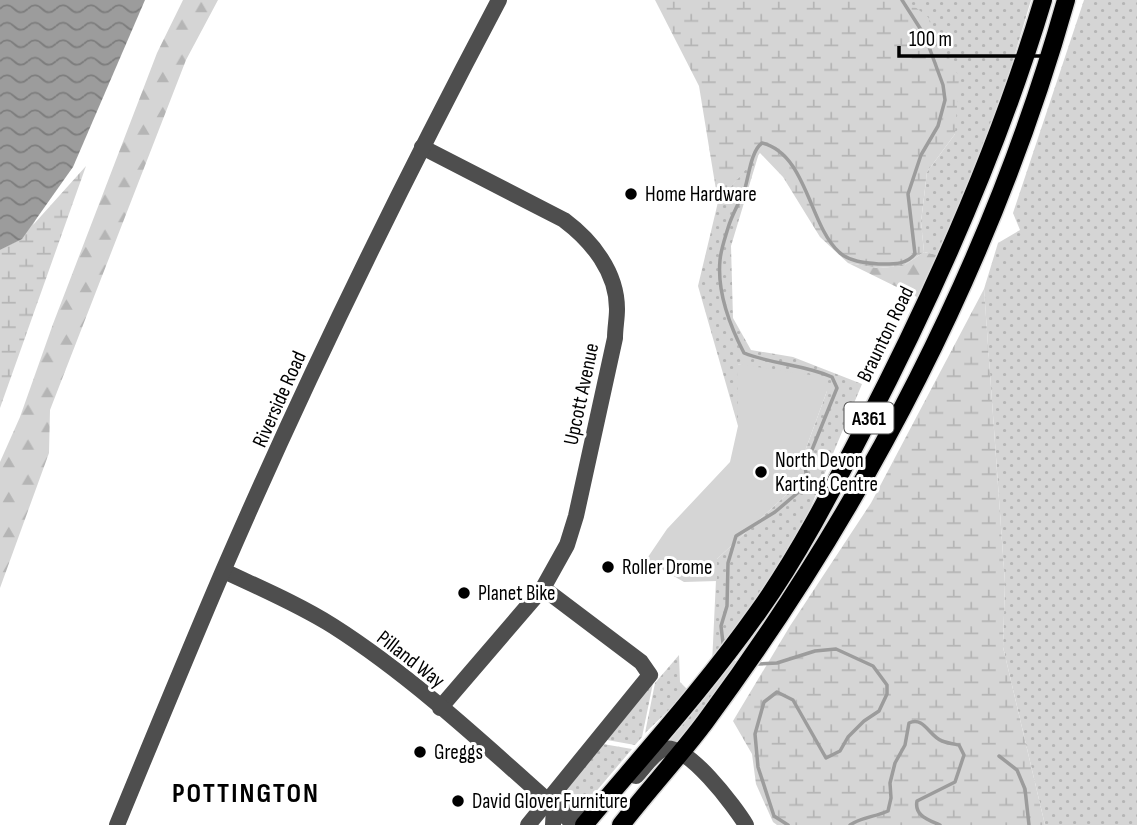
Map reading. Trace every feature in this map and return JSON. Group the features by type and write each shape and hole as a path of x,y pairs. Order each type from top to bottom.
{"main road":[{"name":"Braunton Road","path":"584,825 671,723 759,611 832,488 923,309 963,220 1019,82 1043,0"},
{"name":"A361","path":"620,824 706,721 823,548 903,407 953,303 1004,184 1039,88 1066,0"}],"street":[{"name":"Riverside Road","path":"117,825 224,570 333,329 422,147 499,0"},
{"name":"Upcott Avenue","path":"422,147 564,220 584,235 596,249 612,285 617,308 615,338 576,516 567,545 543,587 440,708"},
{"name":"Pilland Way","path":"224,570 333,626 440,708 575,825"},
{"path":"528,825 550,803 650,675 641,662 543,587"},
{"path":"700,769 697,751 706,721"},
{"path":"613,791 628,785 656,755 664,749 672,748 682,752 700,769 735,807 746,825"},
{"path":"668,768 685,766 700,769"},
{"path":"550,803 575,814 597,810"},
{"path":"550,803 553,825"}],"green space":[{"path":"183,0 218,0 186,60 50,410 49,453 0,588 0,462 20,417 157,53"},
{"path":"655,0 906,0 928,17 959,77 955,134 927,172 921,222 924,252 903,266 878,268 848,263 820,237 783,177 760,153 718,202 699,86"},
{"path":"906,0 1031,0 994,124 937,255 924,252 921,222 927,172 955,134"},
{"path":"1084,0 1137,0 1137,825 1045,825 1003,647 1005,583 984,289 998,243 1020,230 1013,213"},
{"path":"759,153 731,246 733,318 751,350 793,357 862,384 807,516 755,606 712,664 717,559 801,481 801,462 827,391 738,364 738,426 698,286 718,202"},
{"path":"63,165 33,225 86,166 0,408 0,250 19,240"},
{"path":"924,252 937,255 919,298 848,263 878,268 903,266"},
{"path":"984,289 1005,583 1003,647 1045,825 777,825 773,822 756,784 752,754 733,721 790,626 871,503"},
{"name":"North Devon Karting Centre","path":"737,364 824,377 827,391 801,462 801,481 717,559 717,581 684,582 646,560 667,529 730,462 738,426"},
{"path":"679,655 680,682 689,691 645,733 655,683"},
{"path":"730,658 739,663 681,743 663,741"},
{"path":"653,683 642,737 635,745 607,740"},
{"path":"603,744 632,749 588,801 577,803 563,791"}],"water":[{"path":"0,0 145,0 73,167 22,239 0,250"}],"waterway":[{"path":"723,643 721,626 727,606 728,563 736,536 775,512 808,484 805,467 837,388 832,377 744,353 729,320 723,296 720,272 723,244 745,188 753,157 762,143 777,150 789,161 829,240 843,255 858,261 890,264 903,262 915,254 908,194 921,155 938,126 945,100 943,85 925,36 902,0"},
{"path":"758,664 777,663 815,651 836,649 873,666 887,685 887,694 879,711 848,737 840,751 826,758 793,700 777,692 764,702 755,734 758,767 774,816 788,825"},
{"path":"850,825 888,811 895,763 905,745 909,723 914,722 923,724 937,739 959,745 964,755 955,782 917,801 920,814 940,825"},
{"path":"999,756 1017,770 1025,789 1029,825"}],"place":[{"name":"Home Hardware","path":"631,194"},
{"name":"North Devon Karting Centre","path":"761,472"},
{"name":"Roller Drome","path":"608,567"},
{"name":"Planet Bike","path":"464,593"},
{"name":"Greggs","path":"420,752"},
{"name":"David Glover Furniture","path":"458,801"}],"district":[{"name":"POTTINGTON","path":"246,792"}]}
